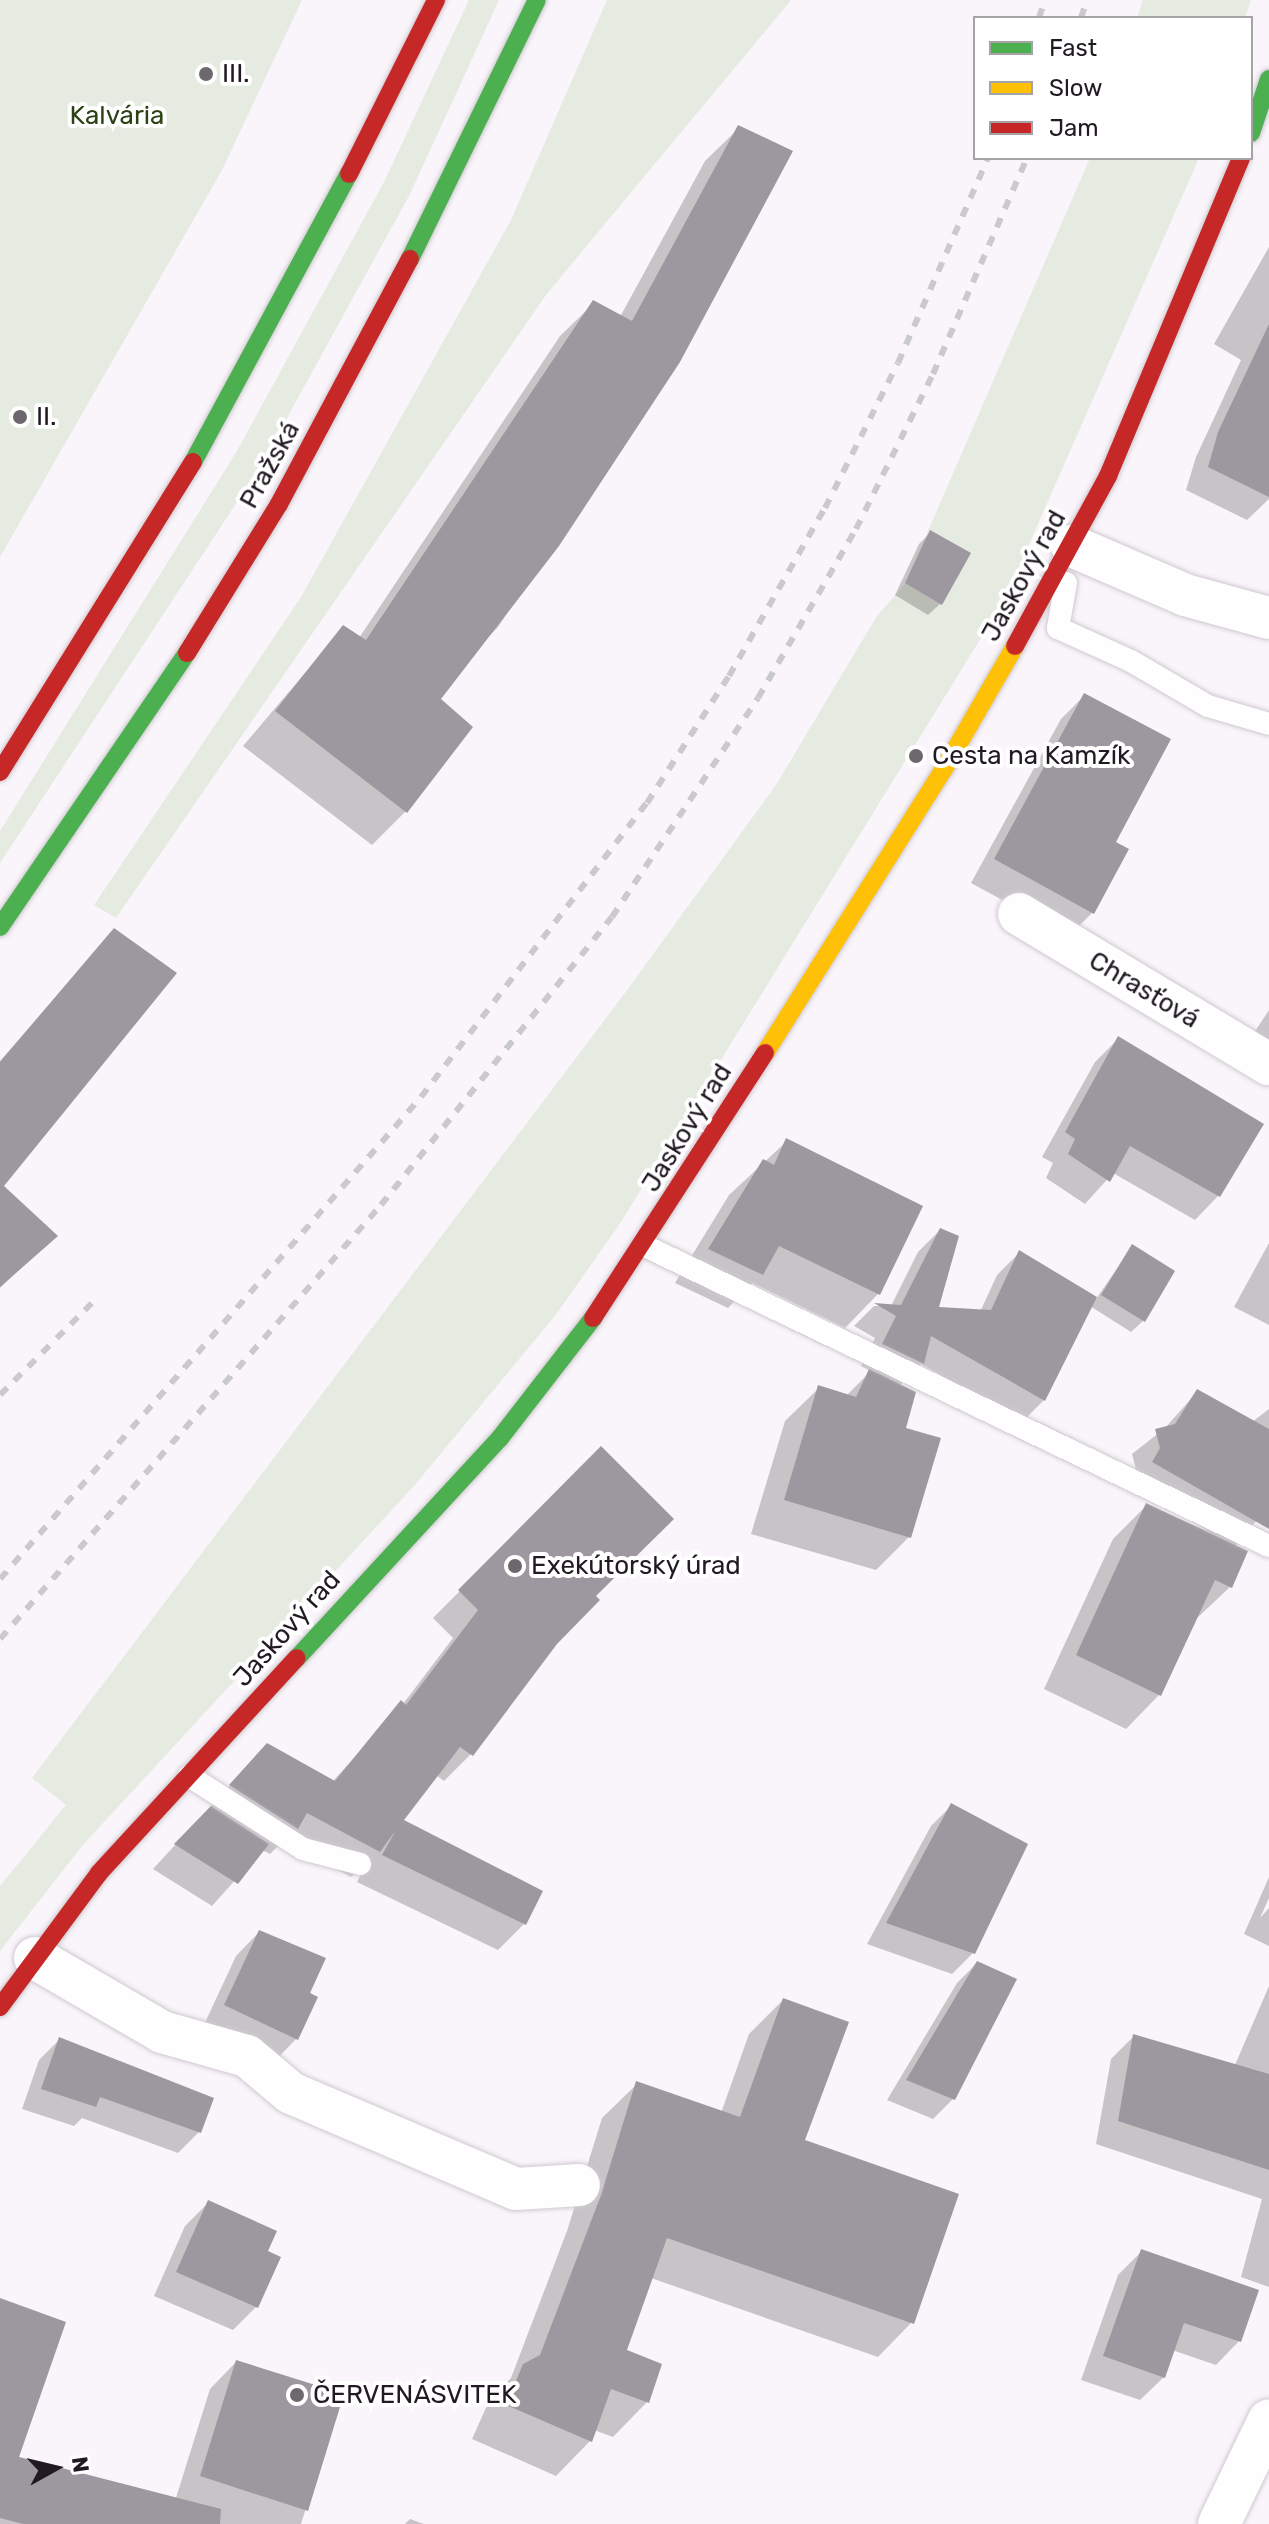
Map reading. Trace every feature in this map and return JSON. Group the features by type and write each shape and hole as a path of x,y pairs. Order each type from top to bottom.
{"street":[{"path":"0,772 194,460 299,274 436,0"},
{"name":"Pražská","path":"0,927 192,645 279,504 385,309 537,0"},
{"path":"1253,127 1269,79"},
{"name":"Jaskový rad","path":"0,2007 90,1884 500,1438 545,1385 645,1246 944,769 1072,546 1108,476 1240,160"},
{"path":"1072,546 1185,595 1269,618"},
{"name":"Chrasťová","path":"1019,914 1269,1064"},
{"path":"35,1958 162,2032 247,2056 291,2093 516,2189 579,2185"},
{"path":"1219,2524 1269,2420"}],"lane":[{"path":"1072,546 1058,628 1131,661 1208,706 1269,724"},
{"path":"645,1246 1269,1546"},
{"path":"189,1776 303,1849 360,1864"}],"green space":[{"name":"Kalvária","path":"0,0 302,0 222,170 0,557"},
{"path":"469,0 499,0 410,194 260,467 0,863 0,831 237,451 385,180"},
{"path":"607,0 791,0 546,295 116,918 94,905 301,597 511,220"},
{"path":"1143,0 1251,0 1246,16 1138,16"},
{"path":"1089,160 1198,160 1005,599 621,1222 555,1316 413,1487 82,1846 0,1951 0,1886 66,1805 32,1778 622,997 776,785 877,616 905,584"}],"building":[{"path":"738,125 793,151 680,362 559,546 441,699 473,727 407,813 275,711 343,625 366,640 593,300 632,321"},
{"path":"1269,324 1269,497 1208,467 1218,432"},
{"path":"930,530 971,553 942,605 905,583"},
{"path":"1084,693 1171,739 1116,842 1129,849 1094,914 994,859"},
{"path":"114,928 177,973 4,1186 58,1236 0,1287 0,1062"},
{"path":"1118,1036 1264,1124 1220,1197 1130,1146 1110,1182 1068,1154 1075,1139 1065,1132"},
{"path":"786,1138 923,1206 880,1295 779,1246 763,1275 708,1249 763,1159 774,1165"},
{"path":"940,1228 959,1236 939,1307 991,1310 1019,1250 1097,1297 1045,1401 931,1336 924,1364 882,1344 896,1316 874,1303 901,1305"},
{"path":"1132,1244 1175,1271 1145,1322 1101,1295"},
{"path":"869,1369 916,1392 906,1428 941,1438 911,1538 784,1500 818,1385 856,1397"},
{"path":"1197,1389 1269,1429 1269,1529 1152,1462 1160,1448 1155,1429 1175,1424"},
{"path":"601,1446 674,1519 596,1596 600,1600 557,1644 473,1756 460,1747 404,1820 543,1891 526,1925 382,1855 396,1830 380,1852 307,1813 298,1829 229,1785 267,1743 335,1781 401,1700 406,1705 478,1610 458,1590"},
{"path":"1146,1503 1248,1551 1232,1588 1215,1580 1161,1696 1076,1655"},
{"path":"951,1803 1028,1844 975,1954 886,1923"},
{"path":"211,1806 269,1844 238,1884 174,1844"},
{"path":"259,1930 326,1958 310,1993 318,1997 298,2040 224,2005"},
{"path":"977,1961 1017,1979 955,2100 906,2080"},
{"path":"783,1998 849,2022 805,2140 959,2194 914,2324 667,2238 627,2350 662,2364 649,2403 611,2389 592,2442 506,2405 523,2364 540,2355 601,2195 636,2081 740,2117"},
{"path":"1133,2034 1269,2074 1269,2170 1118,2121"},
{"path":"59,2037 214,2098 201,2133 100,2097 96,2107 41,2089"},
{"path":"208,2200 277,2231 268,2251 281,2257 258,2308 176,2272"},
{"path":"1141,2249 1259,2290 1241,2342 1184,2323 1165,2378 1103,2356"},
{"path":"0,2298 66,2322 19,2457 221,2509 220,2524 23,2524 0,2518"},
{"path":"236,2360 344,2394 308,2511 200,2476"}],"railway":[{"path":"1040,16 1045,0"},
{"path":"1082,16 1087,0"},
{"path":"0,1579 421,1097 647,803 729,676 825,508 898,363 987,160"},
{"path":"0,1639 381,1205 612,917 758,698 856,529 933,374 1026,160"},
{"path":"0,1395 95,1300"}],"traffic: fast":[{"path":"410,259 537,0"},
{"path":"1253,127 1269,79"},
{"path":"193,462 349,174"},
{"path":"0,927 187,653"},
{"path":"297,1658 500,1438 593,1318"}],"traffic: slow":[{"path":"765,1053 944,769 1015,646"}],"traffic: jam":[{"path":"349,174 436,0"},
{"path":"1015,646 1108,476 1240,160"},
{"path":"187,653 279,504 410,259"},
{"path":"0,772 193,462"},
{"path":"593,1318 765,1053"},
{"path":"0,2007 99,1873 297,1658"}],"place":[{"name":"III.","path":"206,74"},
{"name":"II.","path":"20,417"},
{"name":"Cesta na Kamzík","path":"916,756"},
{"name":"Exekútorský úrad","path":"515,1566"},
{"name":"ČERVENÁSVITEK","path":"297,2395"}]}
